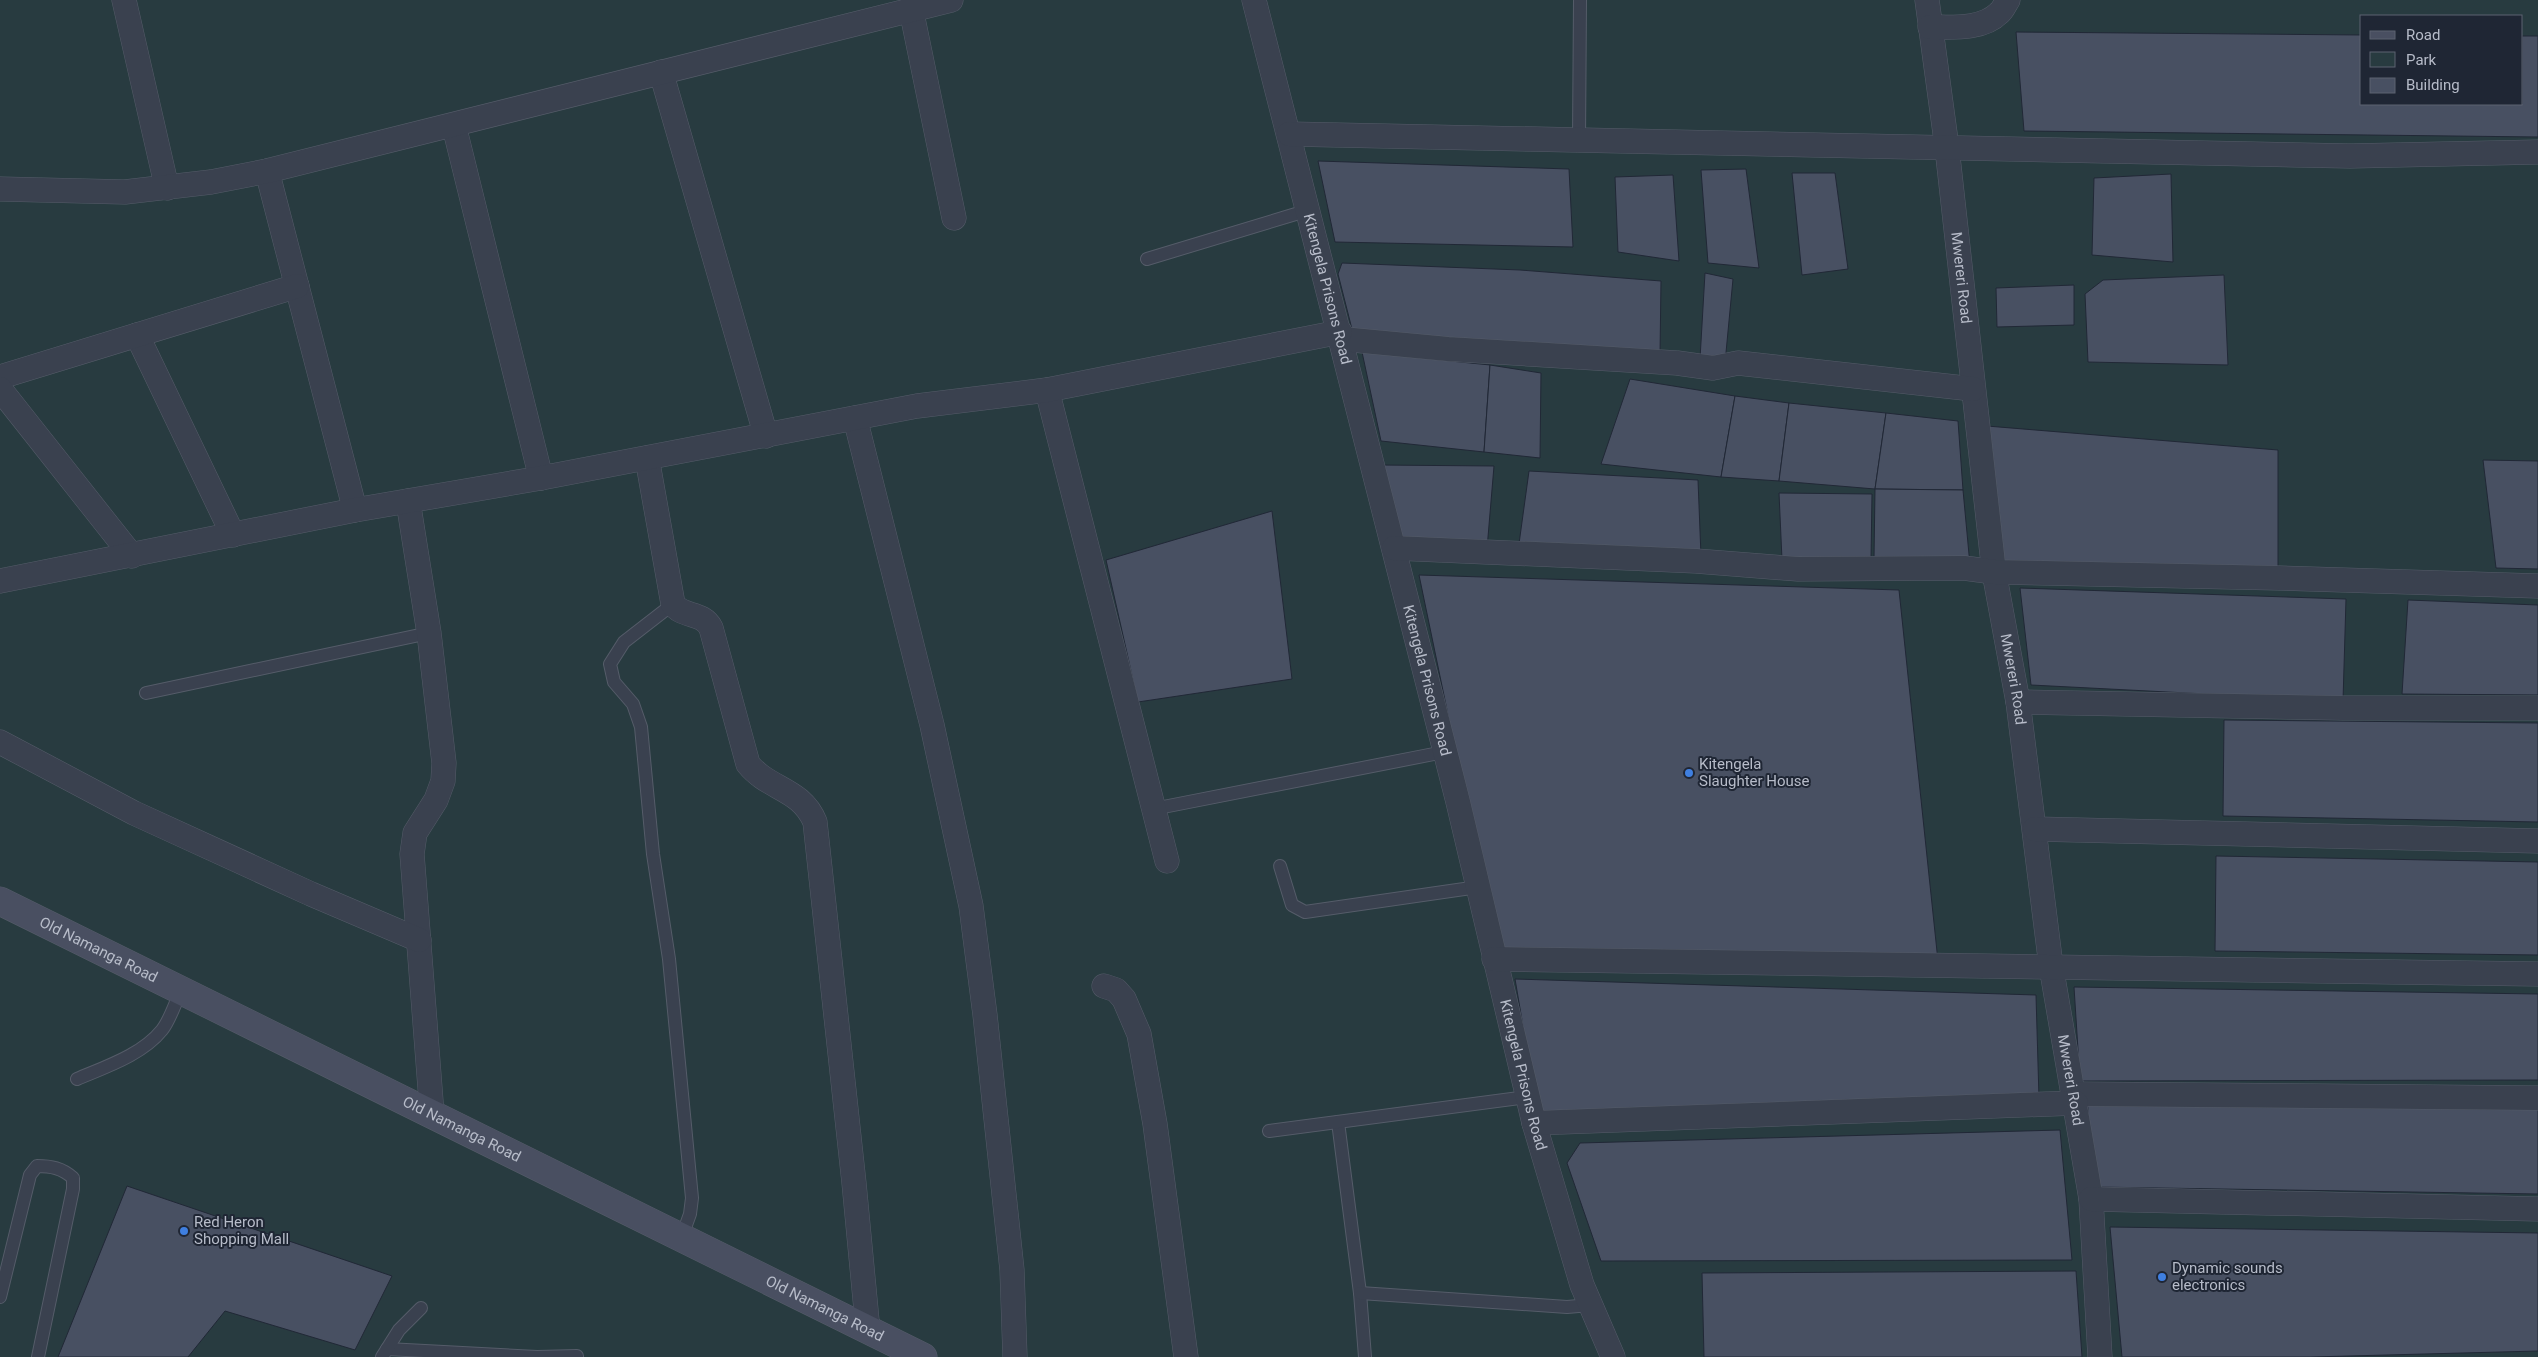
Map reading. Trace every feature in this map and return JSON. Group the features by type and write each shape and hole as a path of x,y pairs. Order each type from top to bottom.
{"street":[{"path":"124,0 168,188"},
{"path":"0,189 125,192 168,188 267,171 454,126 951,0"},
{"name":"Kitengela Prisons Road","path":"1254,0 1341,335 1370,462 1394,548 1478,887 1527,1097 1554,1196 1590,1305 1613,1357"},
{"name":"Mwereri Road","path":"1927,0 1947,148 1994,572 2018,702 2051,966 2091,1199 2100,1357"},
{"path":"1930,27 1977,25 2000,13 2008,0"},
{"path":"911,9 954,218"},
{"path":"661,72 766,436"},
{"path":"454,126 541,478"},
{"path":"1289,134 2350,156 2538,152"},
{"path":"267,171 355,510"},
{"path":"0,377 297,286"},
{"path":"137,335 233,535"},
{"path":"0,581 355,510 541,478 916,406 1047,390 1341,335 1448,349 1677,363 1713,368 1738,363 1974,388"},
{"path":"0,389 132,556"},
{"path":"1047,390 1166,861"},
{"path":"855,418 932,724 971,906 986,1024 1012,1270 1015,1357"},
{"path":"647,458 673,604 682,613 699,616 707,621 711,628 748,764 757,776 802,801 815,822 868,1331"},
{"path":"408,501 429,632 444,762 443,782 436,800 415,833 412,854 432,1114"},
{"path":"1394,548 1686,561 1798,569 1964,568 1994,572 2538,586"},
{"path":"2018,702 2343,708 2538,708"},
{"path":"0,742 46,764 134,813 303,891 419,940"},
{"path":"2035,829 2538,842"},
{"name":"Old Namanga Road","path":"0,901 923,1357"},
{"path":"1494,959 2538,974"},
{"path":"1104,986 1116,990 1124,999 1139,1034 1155,1124 1186,1357"},
{"path":"1534,1123 2074,1099 2538,1098"},
{"path":"2091,1199 2538,1209"}],"lane":[{"path":"1579,140 1580,0"},
{"path":"1147,259 1309,210"},
{"path":"673,604 624,642 610,664 614,682 634,704 641,727 654,854 669,959 691,1188 690,1214 681,1238"},
{"path":"146,693 429,632"},
{"path":"1153,809 1444,752"},
{"path":"1280,866 1292,905 1305,912 1478,887"},
{"path":"77,1079 117,1062 141,1048 162,1030 181,991"},
{"path":"1269,1132 1527,1097"},
{"path":"1338,1122 1360,1294 1365,1357"},
{"path":"0,1296 30,1175 37,1166 51,1166 66,1171 73,1178 73,1189 38,1357"},
{"path":"1360,1294 1567,1307 1590,1305"},
{"path":"421,1308 399,1330 385,1353 538,1357 577,1356"}],"green space":[{"path":"0,0 2538,0 2538,1357 0,1357"}],"building":[{"path":"2016,32 2360,35 2360,105 2523,105 2523,36 2538,36 2538,137 2024,131"},
{"path":"1318,161 1569,169 1573,247 1335,242"},
{"path":"1746,169 1759,268 1708,263 1701,170"},
{"path":"1792,173 1835,173 1848,269 1802,275"},
{"path":"2171,174 2173,262 2092,255 2094,178"},
{"path":"1673,175 1679,261 1618,252 1615,177"},
{"path":"1342,263 1520,270 1661,281 1660,355 1354,337 1338,274"},
{"path":"1705,273 1733,279 1725,363 1700,359"},
{"path":"2224,275 2228,365 2088,362 2085,294 2103,280"},
{"path":"2074,285 2074,325 1997,327 1996,288"},
{"path":"1362,352 1490,365 1484,452 1381,441"},
{"path":"1490,365 1541,373 1540,458 1484,452"},
{"path":"1630,379 1735,396 1721,477 1601,464"},
{"path":"1735,396 1789,403 1779,481 1721,477"},
{"path":"1789,403 1886,413 1875,489 1779,481"},
{"path":"1886,413 1958,421 1963,490 1875,489"},
{"path":"1987,426 2278,450 2278,572 2002,563"},
{"path":"2483,460 2538,461 2538,569 2496,568"},
{"path":"1379,465 1494,466 1487,549 1399,547"},
{"path":"1529,471 1698,480 1701,556 1518,551"},
{"path":"1875,489 1963,490 1970,565 1874,558"},
{"path":"1779,493 1872,494 1871,560 1782,560"},
{"path":"1272,511 1292,679 1138,702 1106,560"},
{"name":"Kitengela Slaughter House","path":"1419,575 1899,590 1938,961 1498,956"},
{"path":"2020,588 2346,599 2343,701 2031,685"},
{"path":"2408,600 2538,605 2538,695 2402,694"},
{"path":"2224,720 2538,723 2538,822 2223,816"},
{"path":"2216,856 2538,862 2538,955 2215,951"},
{"path":"1515,979 2036,995 2039,1098 1539,1120"},
{"path":"2074,987 2538,994 2538,1080 2080,1081"},
{"path":"2087,1097 2538,1102 2538,1194 2094,1187"},
{"path":"2060,1130 2072,1260 1601,1261 1567,1163 1580,1143"},
{"name":"Red Heron Shopping Mall","path":"127,1186 392,1276 355,1350 225,1311 188,1357 58,1357"},
{"path":"2110,1227 2538,1233 2538,1351 2311,1357 2122,1357"},
{"path":"2076,1271 2082,1357 1704,1357 1702,1273"}],"place":[{"name":"Kitengela Slaughter House","path":"1689,773"},
{"name":"Red Heron Shopping Mall","path":"184,1231"},
{"name":"Dynamic sounds electronics","path":"2162,1277"}]}
